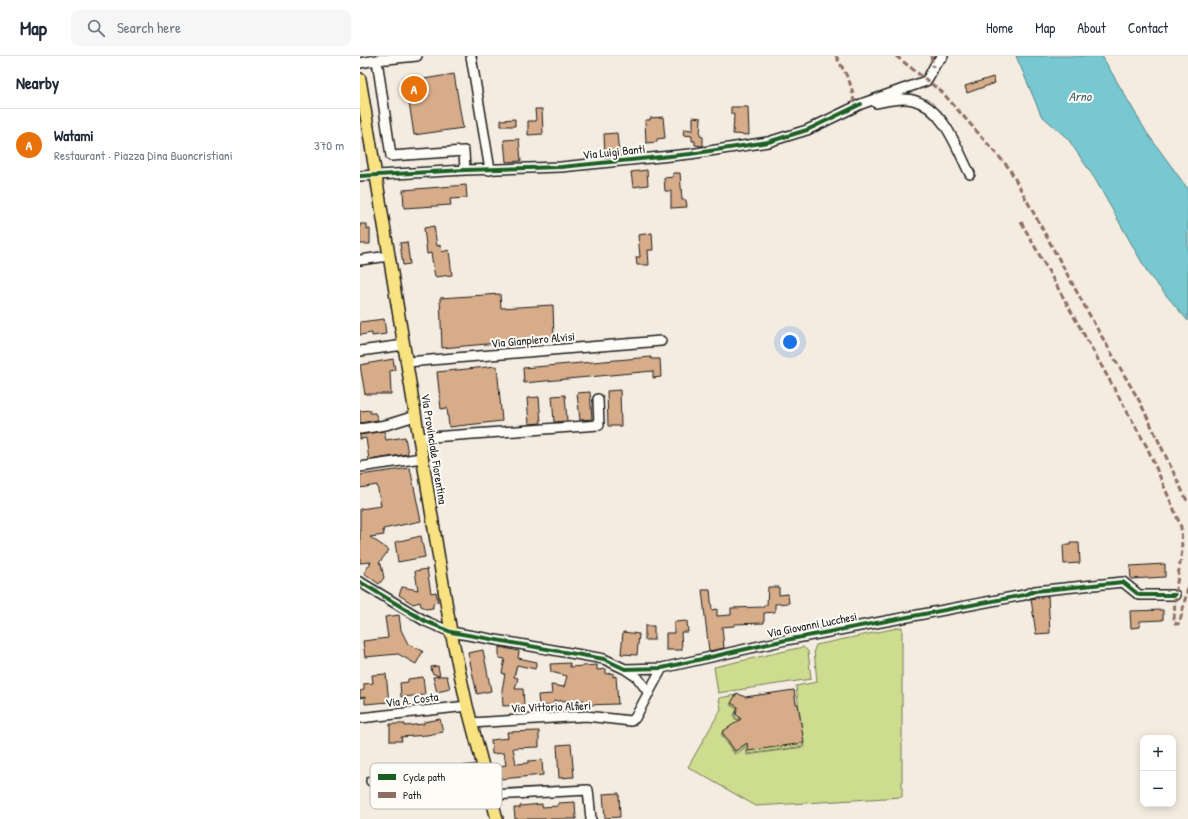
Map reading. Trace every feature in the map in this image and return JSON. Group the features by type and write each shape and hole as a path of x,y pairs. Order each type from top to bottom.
{"main road":[{"name":"Via Provinciale Fiorentina","path":"360,79 451,632 471,723 482,763"},
{"name":"Via Provinciale Fiorentina","path":"494,809 497,819"}],"street":[{"path":"360,63 417,56"},
{"path":"471,56 490,170"},
{"name":"Via Luigi Banti","path":"360,176 465,170 561,167 690,154 768,142 807,130 861,104 926,81 931,75 936,61 942,56"},
{"path":"377,60 391,156 464,152 465,170"},
{"path":"861,104 912,100 935,112 944,125 970,174"},
{"path":"360,260 389,256"},
{"name":"Via Gianpiero Alvisi","path":"406,362 661,341"},
{"path":"360,351 404,345"},
{"path":"418,438 599,425 598,399"},
{"path":"360,429 386,425 415,416"},
{"path":"360,467 422,458"},
{"name":"Via Giovanni Lucchesi","path":"360,582 425,621 451,632 604,659 625,669 662,668 786,640 1041,590 1123,582 1140,595 1175,595"},
{"path":"625,669 637,677 649,693 662,668"},
{"name":"Via Vittorio Alfieri","path":"471,723 586,716 631,721 649,693"},
{"name":"Via A. Costa","path":"360,718 467,706"},
{"path":"502,794 588,790 591,819"}],"green space":[{"path":"902,627 902,797 756,806 688,767 721,709 719,698 736,695 730,705 737,709 734,715 735,719 740,720 741,722 728,729 744,722 743,719 736,719 735,715 738,709 731,705 737,696 746,699 759,697 759,694 767,695 794,691 803,746 748,754 747,745 735,753 722,734 723,732 721,734 735,755 746,747 747,755 804,747 796,686 817,682 814,650 816,645"},
{"path":"803,647 808,651 811,679 718,693 714,667"}],"water":[{"name":"Arno","path":"1016,56 1102,56 1147,133 1188,189 1188,321 1149,275 1095,179 1068,139 1041,115"}],"building":[{"path":"454,74 463,128 414,135 406,82"},
{"path":"993,77 995,83 967,93 965,86"},
{"path":"731,107 748,107 749,135 733,134 734,114 731,114"},
{"path":"535,109 542,109 543,134 528,135 528,121 536,121"},
{"path":"663,117 665,138 657,139 657,142 646,143 645,120"},
{"path":"693,117 701,118 700,136 703,137 703,146 695,145 695,141 692,141 692,136 683,135 684,129 693,130"},
{"path":"515,119 515,126 501,126 501,120"},
{"path":"617,133 619,155 605,157 604,134"},
{"path":"519,139 521,161 506,162 504,140"},
{"path":"647,170 648,185 633,187 631,172"},
{"path":"673,173 680,173 682,200 686,200 687,207 671,208 671,191 665,191 664,178 673,177"},
{"path":"466,185 467,198 450,199 451,205 404,208 403,190"},
{"path":"360,224 367,224 367,229 370,229 370,244 360,244"},
{"path":"434,226 437,246 441,245 442,252 449,250 452,275 435,277 431,253 427,254 424,228"},
{"path":"652,233 653,250 648,250 649,265 637,265 636,257 640,257 638,235"},
{"path":"407,242 410,264 403,265 400,243"},
{"path":"500,294 501,308 553,305 554,338 442,348 440,298"},
{"path":"384,319 386,334 372,336 372,333 360,335 360,322"},
{"path":"651,357 651,359 660,359 661,377 653,378 653,371 524,383 523,368"},
{"path":"393,359 395,370 390,371 391,394 365,394 360,365"},
{"path":"497,366 502,421 449,427 447,408 441,409 437,372"},
{"path":"620,390 621,426 608,426 607,391"},
{"path":"590,392 592,419 580,420 577,393"},
{"path":"565,395 567,421 554,422 552,396"},
{"path":"539,397 541,423 529,424 527,398"},
{"path":"370,410 370,413 375,413 378,420 360,423 360,411"},
{"path":"384,431 386,440 405,437 408,454 369,460 366,438 360,439 360,435"},
{"path":"410,468 421,521 383,529 384,535 370,537 389,550 379,563 381,564 384,578 379,584 364,573 371,562 360,563 360,509 381,506 377,485 360,488 360,475"},
{"path":"421,536 425,557 398,562 395,542"},
{"path":"1070,543 1079,543 1080,563 1064,564 1063,545 1070,545"},
{"path":"1165,564 1165,577 1131,579 1130,566"},
{"path":"427,569 431,593 436,592 438,602 433,603 433,608 426,609 421,606 420,602 413,604 399,595 402,587 418,590 415,571"},
{"path":"768,587 779,587 779,595 788,594 789,603 775,604 775,612 764,613 764,623 734,624 734,626 722,627 724,648 709,651 702,590 710,590 712,610 717,609 717,616 731,615 731,608 764,607 764,605 767,605"},
{"path":"1048,596 1050,633 1036,634 1031,599"},
{"path":"1163,610 1163,620 1140,621 1140,627 1131,628 1130,611"},
{"path":"399,615 401,630 408,644 423,651 416,664 398,654 365,657 363,641 388,638 385,617"},
{"path":"687,621 688,632 681,632 682,650 666,650 666,633 674,633 674,622"},
{"path":"645,626 654,626 654,640 645,640"},
{"path":"623,632 639,634 637,655 621,654"},
{"path":"499,647 519,651 518,658 537,662 535,669 517,665 514,677 518,678 515,689 523,689 524,705 503,706 502,690 505,674 502,673 505,659 499,658"},
{"path":"483,650 491,691 477,694 468,653"},
{"path":"570,663 570,667 597,665 597,670 606,669 606,674 613,673 613,677 616,676 618,704 584,705 584,700 554,701 554,705 539,706 538,695 552,694 551,685 564,687 567,676 551,672 550,664"},
{"path":"438,666 440,676 447,676 450,689 437,692 433,677 439,676 432,673 431,667"},
{"path":"386,674 389,702 365,704 365,697 360,698 360,691 364,690 364,684 373,683 372,675"},
{"path":"423,677 425,695 401,697 400,683 408,682 408,679"},
{"path":"794,690 796,704 798,704 804,743 748,751 747,743 735,751 722,732 741,719 736,714 738,707 731,703 737,693 745,697"},
{"path":"440,719 443,732 401,737 402,741 390,741 390,724 405,724 405,726 424,724 424,722"},
{"path":"539,731 539,747 513,748 516,764 542,760 543,775 502,779 502,766 506,765 504,753 492,754 491,740 508,738 507,732"},
{"path":"571,744 574,777 559,778 557,745"},
{"path":"619,793 620,817 605,818 603,794"},
{"path":"575,802 576,819 515,819 514,808 520,808 520,806 542,804 542,807 558,806 558,803"}],"marked path":[{"path":"836,56 851,87 854,101 853,108"},
{"path":"896,56 943,93 1009,168 1095,325 1140,402 1188,503"},
{"path":"931,56 933,67"},
{"path":"1021,222 1147,447 1181,527 1182,551 1175,595 1174,622 1176,624 1180,621 1188,587"}],"cycle path":[{"path":"360,176 465,170 561,167 690,154 768,142 807,130 861,104"},
{"path":"360,582 425,621 451,632 604,659 625,669 662,668 786,640 1024,595 1035,591 1123,582 1139,595 1175,595"}],"place":[{"name":"Watami","path":"414,89"}]}
